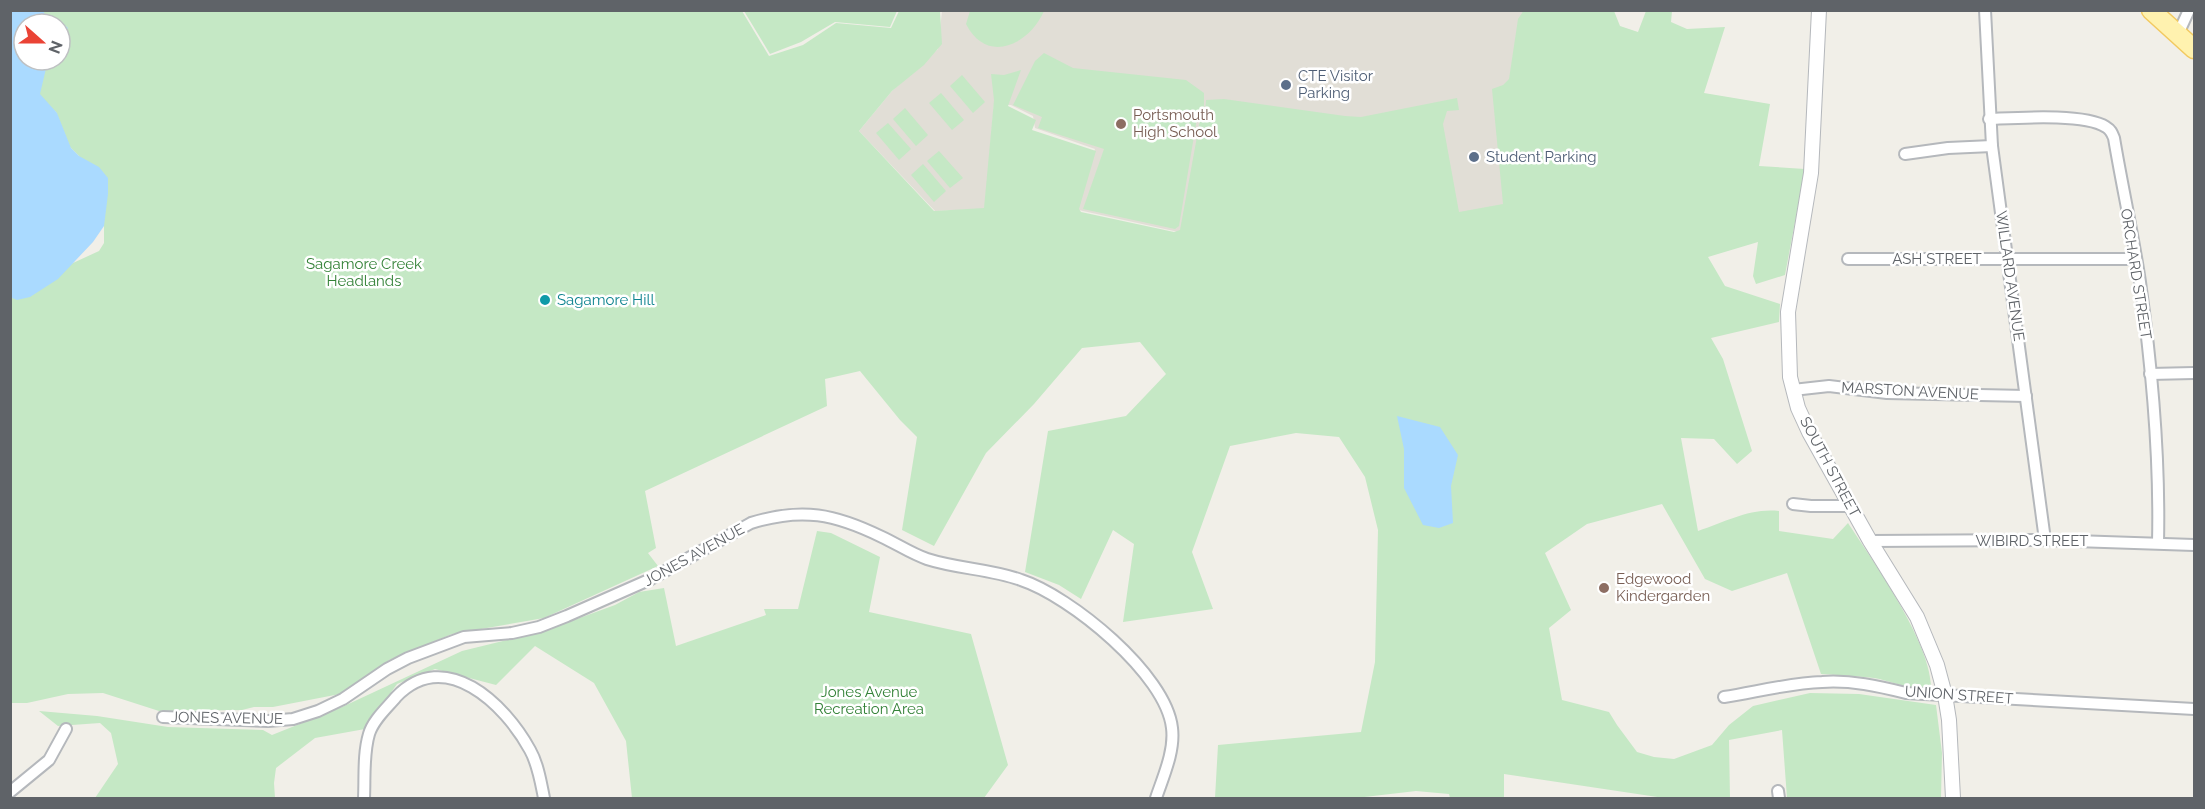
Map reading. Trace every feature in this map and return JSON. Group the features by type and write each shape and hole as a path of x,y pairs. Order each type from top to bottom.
{"main road":[{"path":"2151,10 2194,49"}],"street":[{"name":"SOUTH STREET","path":"1820,10 1811,172 1788,312 1789,362 1793,390 1803,421 1870,541 1917,617 1937,665 1945,695 1952,749 1953,798"},
{"name":"WILLARD AVENUE","path":"1984,10 1992,146 2045,540"},
{"path":"2178,34 2186,22 2189,10"},
{"name":"ORCHARD STREET","path":"1989,119 2079,120 2104,125 2111,131 2114,138 2140,281 2150,374 2157,466 2157,543"},
{"path":"1905,153 1992,146"},
{"name":"ASH STREET","path":"1848,259 2135,259"},
{"path":"2150,374 2194,373"},
{"name":"MARSTON AVENUE","path":"1793,390 1829,386 1898,393 2026,396"},
{"path":"1793,504 1850,506"},
{"name":"JONES AVENUE","path":"163,717 268,721 293,719 318,711 343,699 387,669 408,658 464,637 512,633 538,627 642,584 751,523 786,514 802,513 834,517 850,522 924,558 1020,579 1052,593 1079,612 1116,643 1150,681 1161,696 1169,714 1172,739 1168,762 1156,798"},
{"name":"WIBIRD STREET","path":"1870,541 2045,540 2194,545"},
{"path":"364,798 369,733 382,712 403,690 423,679 449,677 473,687 500,707 510,719 532,752 544,798"},
{"name":"UNION STREET","path":"1724,697 1821,682 1865,684 1906,693 2194,710"},
{"path":"10,792 49,760 66,729"}],"shaded area":[{"name":"Portsmouth High School","path":"942,11 1532,11 1509,207 1456,216 1183,233 1074,209 1095,149 1035,128 1033,116 1011,105 994,104 985,209 935,211 859,131 892,91 938,49"}],"green space":[{"path":"970,10 1044,11 1037,23 1018,41 1007,46 996,47 985,44 975,37 966,24"},
{"name":"Sagamore Creek Headlands","path":"1524,10 1614,11 1620,26 1638,32 1646,11 1672,11 1671,22 1687,29 1725,27 1704,93 1770,104 1759,166 1805,169 1785,275 1756,284 1753,276 1758,242 1708,257 1725,286 1780,304 1779,322 1711,338 1723,359 1752,451 1737,464 1714,439 1681,438 1698,531 1738,516 1768,511 1779,511 1779,531 1833,539 1848,523 1885,579 1910,624 1921,646 1931,685 1909,687 1874,678 1821,674 1787,573 1732,591 1705,579 1662,504 1587,524 1545,553 1571,610 1549,628 1562,700 1609,712 1637,752 1674,759 1712,745 1729,725 1753,706 1810,693 1859,694 1936,705 1942,753 1941,798 1787,798 1782,730 1729,740 1730,798 1664,798 1504,774 1504,798 1450,798 1449,794 1416,791 1356,798 1215,798 1218,745 1361,732 1375,662 1378,530 1365,477 1339,437 1296,433 1230,446 1192,552 1213,609 1123,622 1134,544 1113,530 1081,599 1059,585 1025,572 1048,431 1126,416 1166,374 1140,342 1082,348 1034,404 986,453 934,546 902,530 917,437 860,371 825,379 827,406 645,491 656,548 648,553 658,566 544,618 452,634 389,660 345,693 273,707 254,707 242,710 159,711 103,693 68,694 27,703 11,703 10,292 99,251 104,243 104,218 79,156 69,146 56,112 37,99 40,72 72,72 72,12 39,11 742,11 769,56 803,45 836,23 891,28 899,11 940,11 942,44 924,65 892,91 859,131 934,211 984,208 994,100 991,74 1004,75 1021,70 1008,106 1036,120 1032,130 1096,151 1079,209 1081,212 1174,232 1180,230 1200,120 1205,113 1206,100 1224,99 1361,117 1457,98 1459,110 1447,111 1443,124 1459,212 1503,204 1492,89 1503,85 1509,79 1518,19"},
{"path":"744,11 897,11 890,27 835,22 801,42 770,54"},
{"path":"1044,53 1073,68 1186,80 1204,93 1204,112 1197,118 1179,226 1175,229 1083,209 1104,149 1038,128 1042,117 1013,105 1035,61"},
{"path":"962,75 985,102 973,113 950,86"},
{"path":"941,93 964,120 952,130 929,103"},
{"path":"905,108 928,135 916,146 893,119"},
{"path":"888,123 911,149 899,160 876,133"},
{"path":"939,151 963,178 950,188 927,161"},
{"path":"923,164 946,191 934,202 911,175"},
{"name":"Jones Avenue Recreation Area","path":"817,531 831,533 880,557 869,612 971,634 1008,765 984,798 632,798 626,741 594,683 535,646 496,685 435,669 397,684 365,729 315,738 276,768 275,798 95,798 118,764 111,733 100,723 58,726 39,711 97,716 168,727 263,730 272,735 342,707 462,651 544,631 615,605 639,592 664,588 676,646 766,615 764,609 798,609"}],"water":[{"path":"11,10 43,11 12,12 12,72 45,72 40,94 57,113 71,148 79,156 99,167 108,178 108,194 104,226 93,242 58,279 30,297 17,300 10,297"},
{"path":"1397,416 1440,427 1458,455 1451,486 1453,523 1439,528 1423,525 1404,488 1404,449"}],"place":[{"name":"CTE Visitor Parking","path":"1286,85"},
{"name":"Portsmouth High School","path":"1121,124"},
{"name":"Student Parking","path":"1474,157"},
{"name":"Sagamore Hill","path":"545,300"},
{"name":"Edgewood Kindergarden","path":"1604,588"}]}
